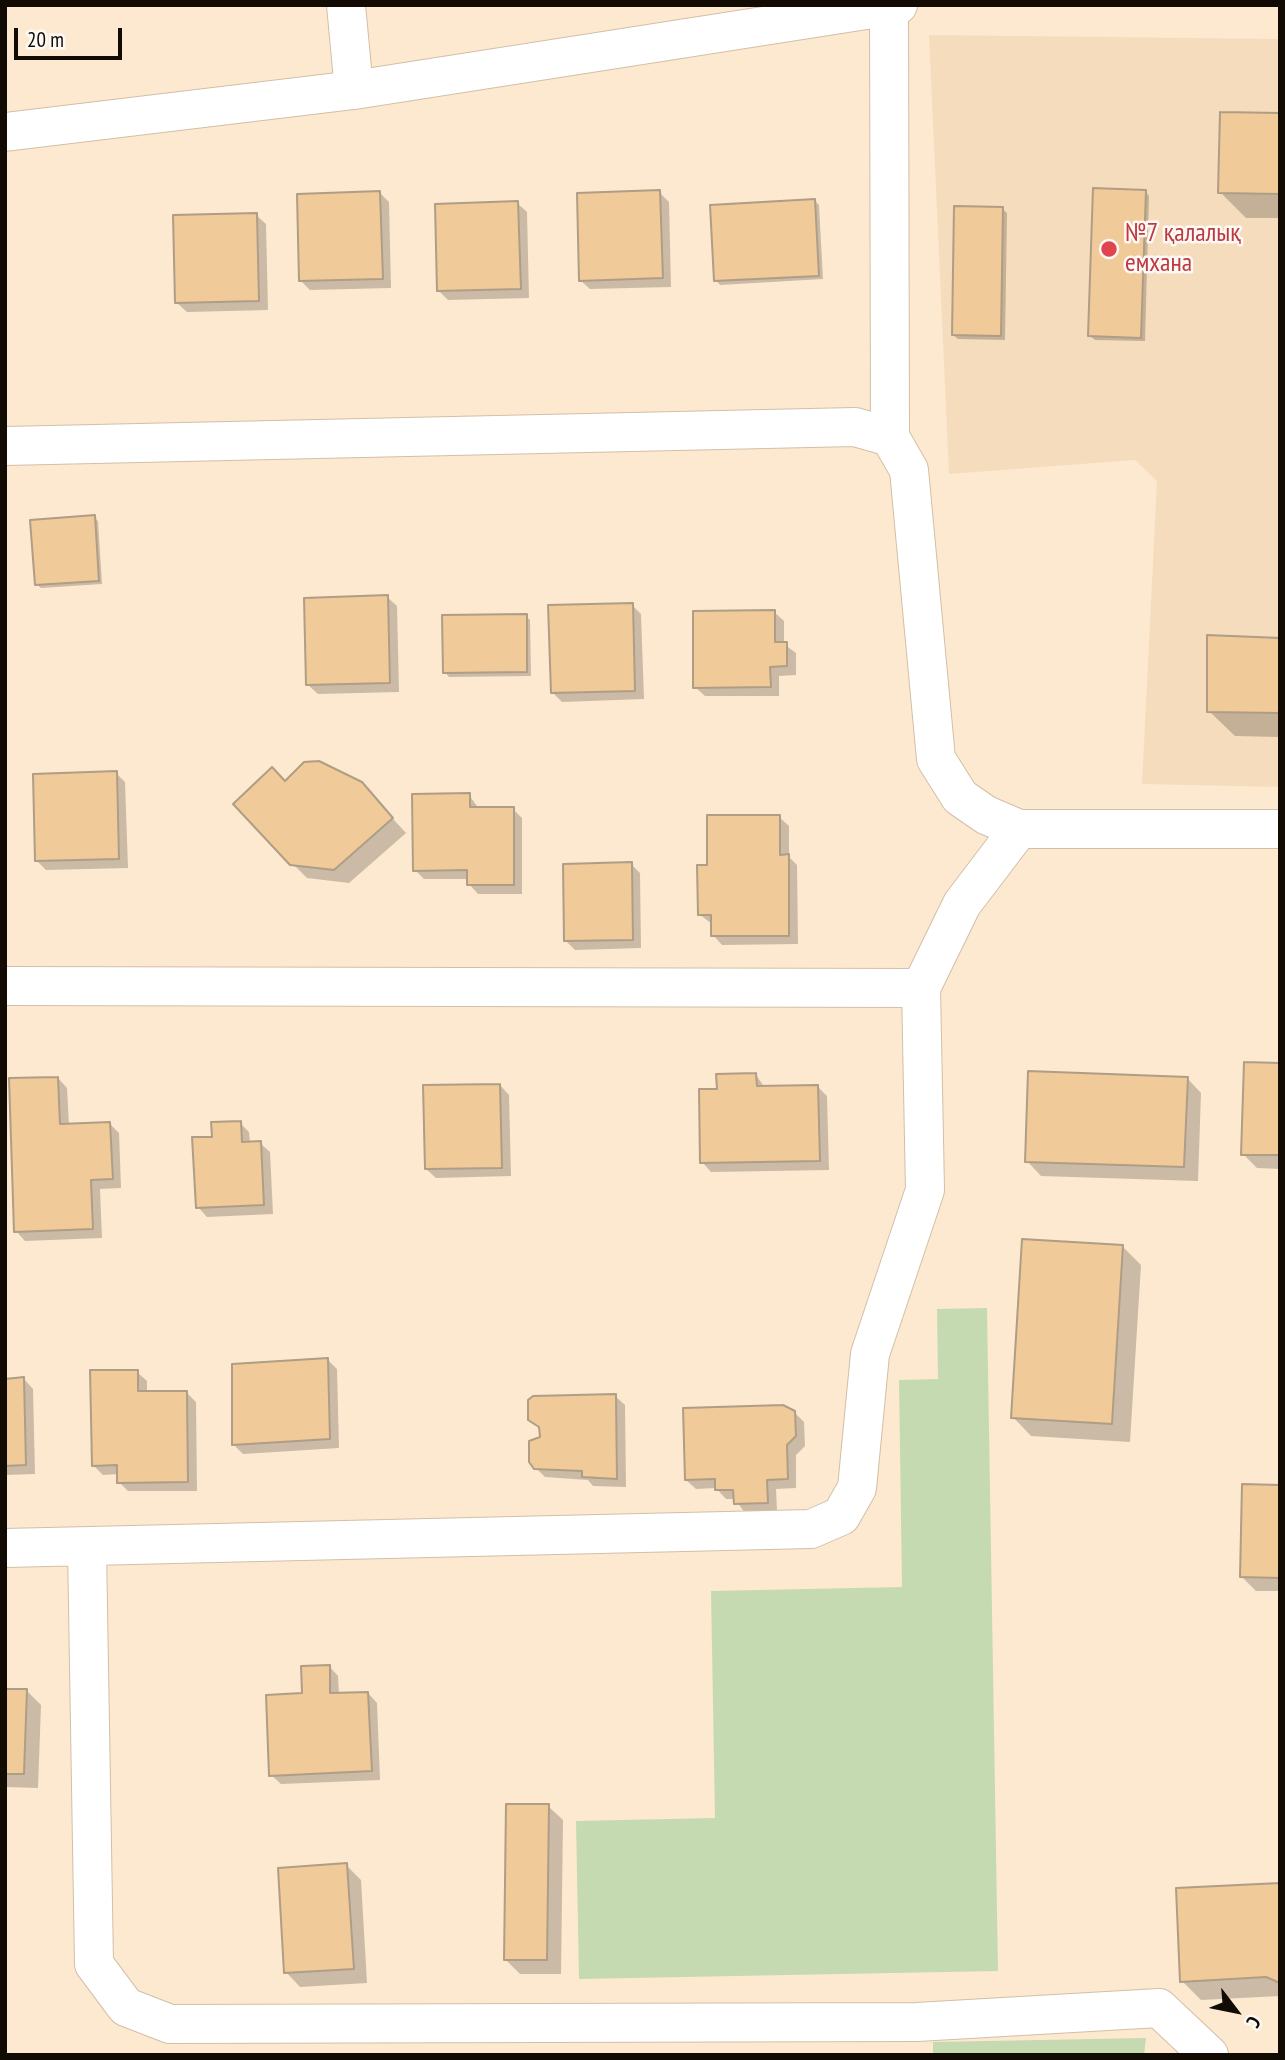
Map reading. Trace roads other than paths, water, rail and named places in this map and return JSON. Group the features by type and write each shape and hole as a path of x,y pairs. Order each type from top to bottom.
{"lane":[{"path":"346,5 354,90"},
{"path":"5,132 354,90 893,6 890,437 909,470 936,759 960,797 986,816 1019,829 1280,829"},
{"path":"5,446 855,427 890,437"},
{"path":"5,1548 811,1529 841,1516 857,1489 870,1354 925,1190 920,988 962,904 1019,829"},
{"path":"5,986 920,988"},
{"path":"87,1547 94,1964 126,2007 170,2024 917,2039 1159,2008 1209,2055"}],"place":[{"name":"№7 қалалық емхана","path":"1109,249"}]}
